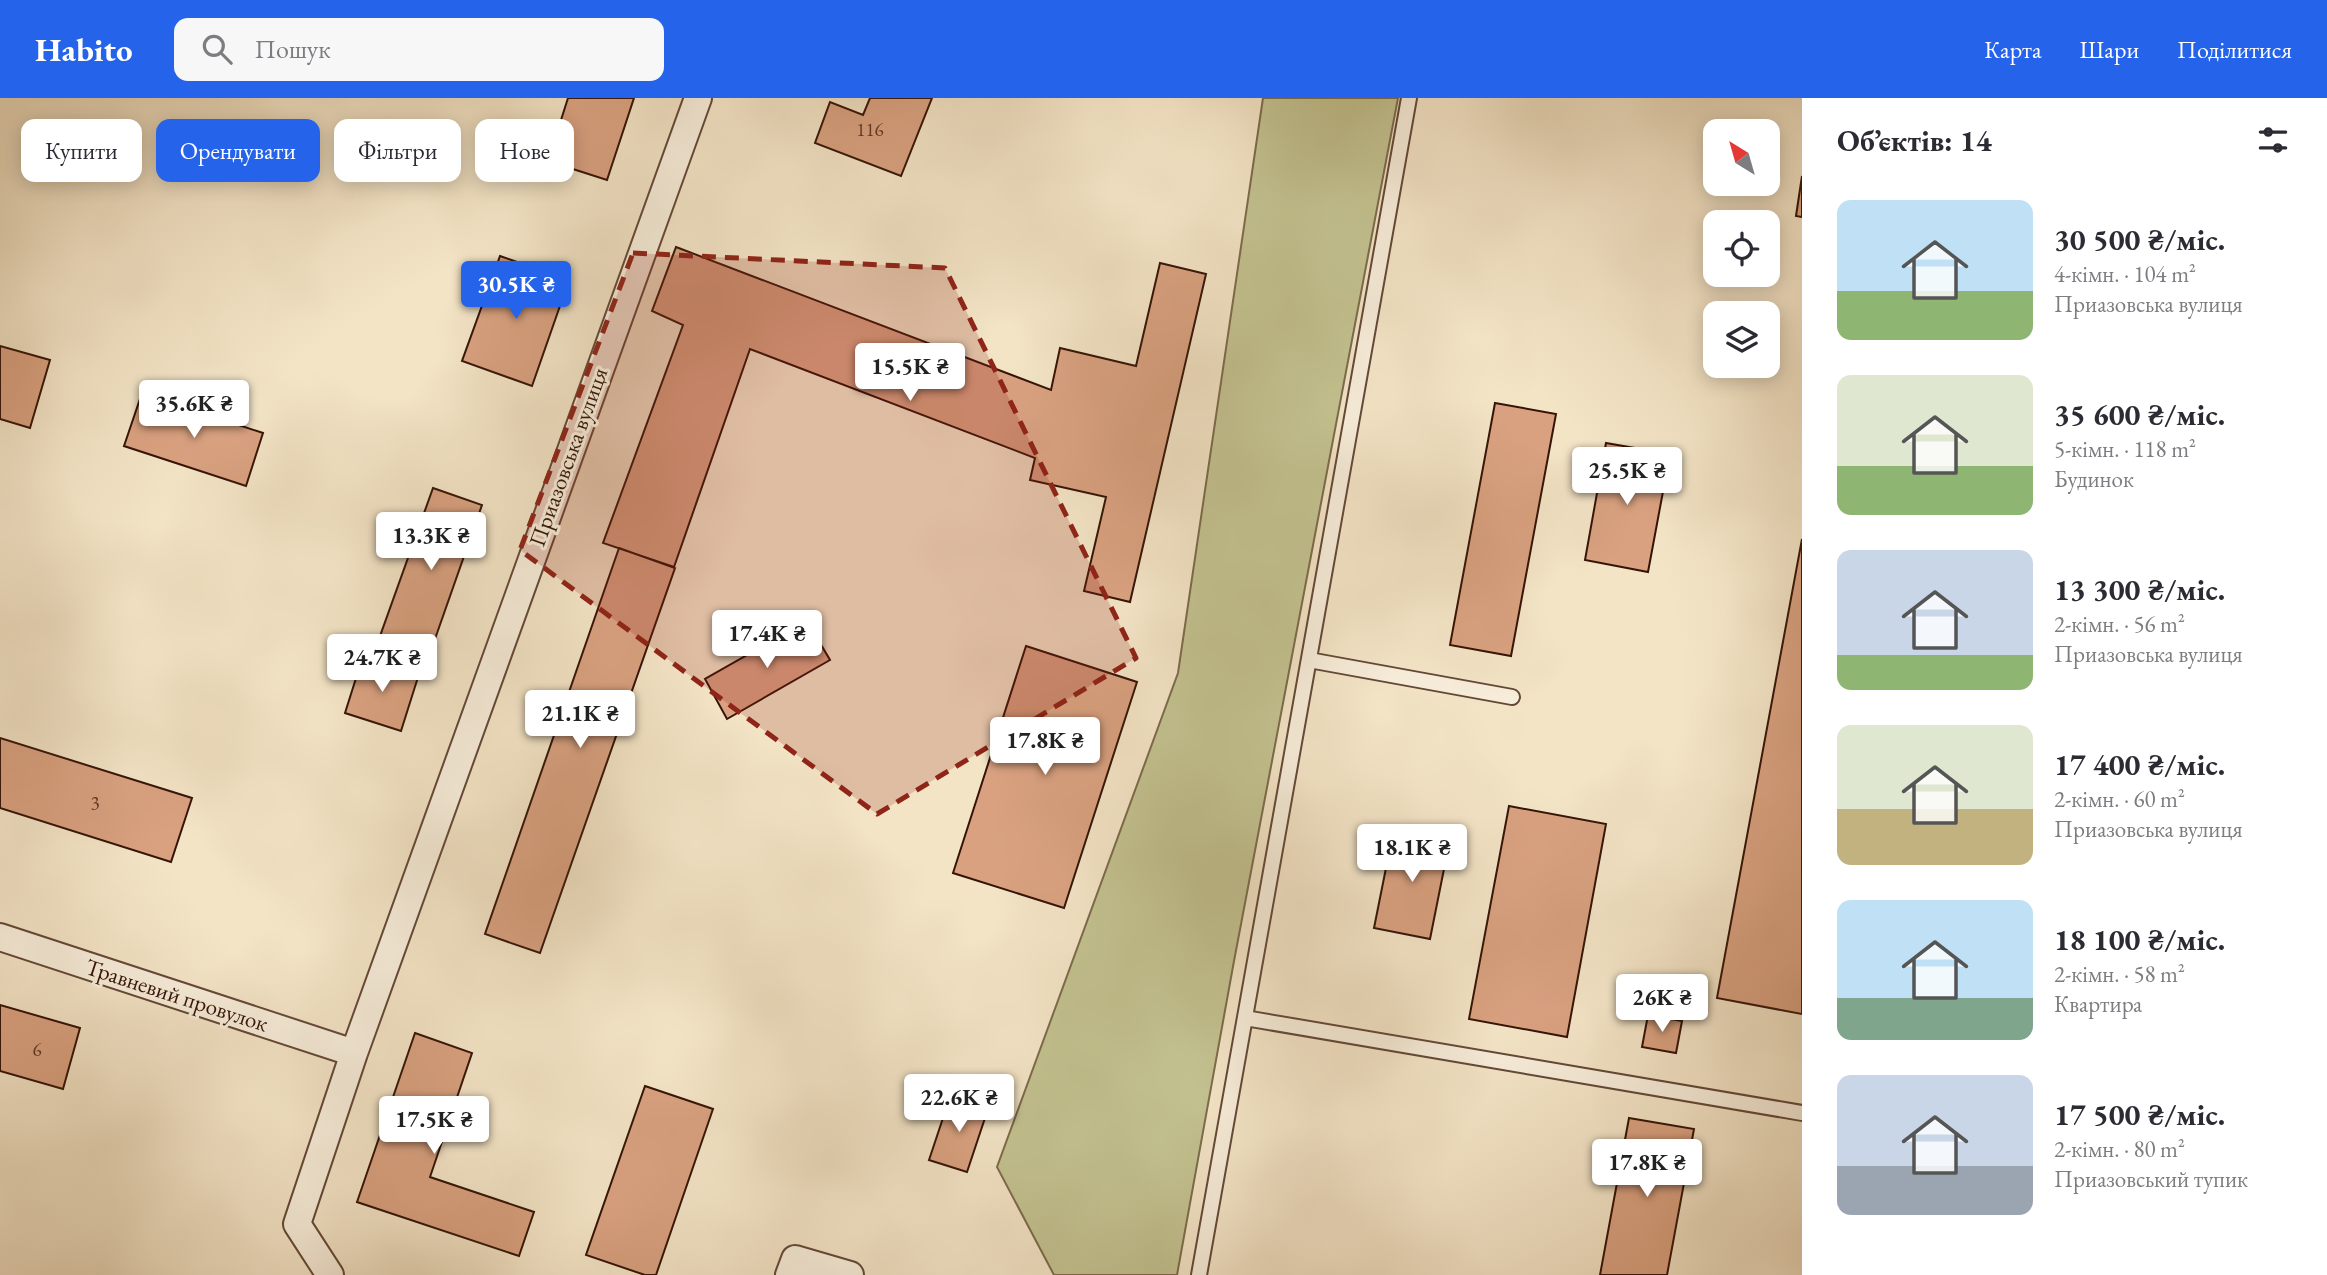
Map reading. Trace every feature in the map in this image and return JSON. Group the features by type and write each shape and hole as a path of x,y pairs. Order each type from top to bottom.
{"street":[{"name":"Приазовська вулиця","path":"330,1275 297,1224 354,1053 698,98"},
{"name":"Травневий провулок","path":"0,937 354,1053"},
{"path":"789,1275 795,1259 850,1275"}],"lane":[{"path":"1199,1275 1409,98"},
{"path":"1309,660 1512,697"},
{"path":"1245,1018 1802,1113"}],"highlighted area":[{"path":"633,253 945,268 1136,658 877,814 520,550"}],"shaded area":[{"path":"1263,98 1398,98 1177,1275 1054,1275 997,1167 1178,673"}],"building":[{"path":"568,98 634,98 607,180 574,169 574,119 561,119"},
{"path":"870,98 932,98 901,176 815,143 830,102 863,115"},
{"path":"1802,176 1802,217 1796,216"},
{"path":"676,247 1051,390 1060,348 1136,366 1160,263 1206,274 1130,602 1084,591 1106,497 1030,480 1035,458 750,349 674,567 603,543 683,325 652,311"},
{"path":"500,256 569,280 532,386 462,361"},
{"path":"0,346 50,360 30,428 0,419"},
{"path":"142,393 263,433 246,486 124,446"},
{"path":"1495,403 1556,414 1511,656 1450,645"},
{"path":"1606,443 1670,454 1648,572 1585,560"},
{"path":"433,488 482,505 429,656 379,639"},
{"path":"1802,539 1802,1014 1717,998"},
{"path":"619,548 675,568 540,953 485,934"},
{"path":"807,621 830,660 727,719 705,679"},
{"path":"1026,646 1137,682 1064,908 953,873"},
{"path":"363,656 419,674 401,731 345,713"},
{"path":"0,738 192,798 171,862 0,808"},
{"path":"1509,806 1606,824 1567,1037 1469,1019"},
{"path":"1394,828 1450,839 1430,939 1374,928"},
{"path":"0,1005 80,1028 63,1089 0,1071"},
{"path":"1648,1015 1682,1021 1676,1053 1642,1047"},
{"path":"415,1033 472,1053 430,1177 534,1212 519,1256 357,1202"},
{"path":"645,1086 713,1109 656,1275 645,1275 586,1255"},
{"path":"950,1097 988,1109 967,1172 929,1160"},
{"path":"1629,1118 1694,1129 1667,1275 1600,1275"}]}
